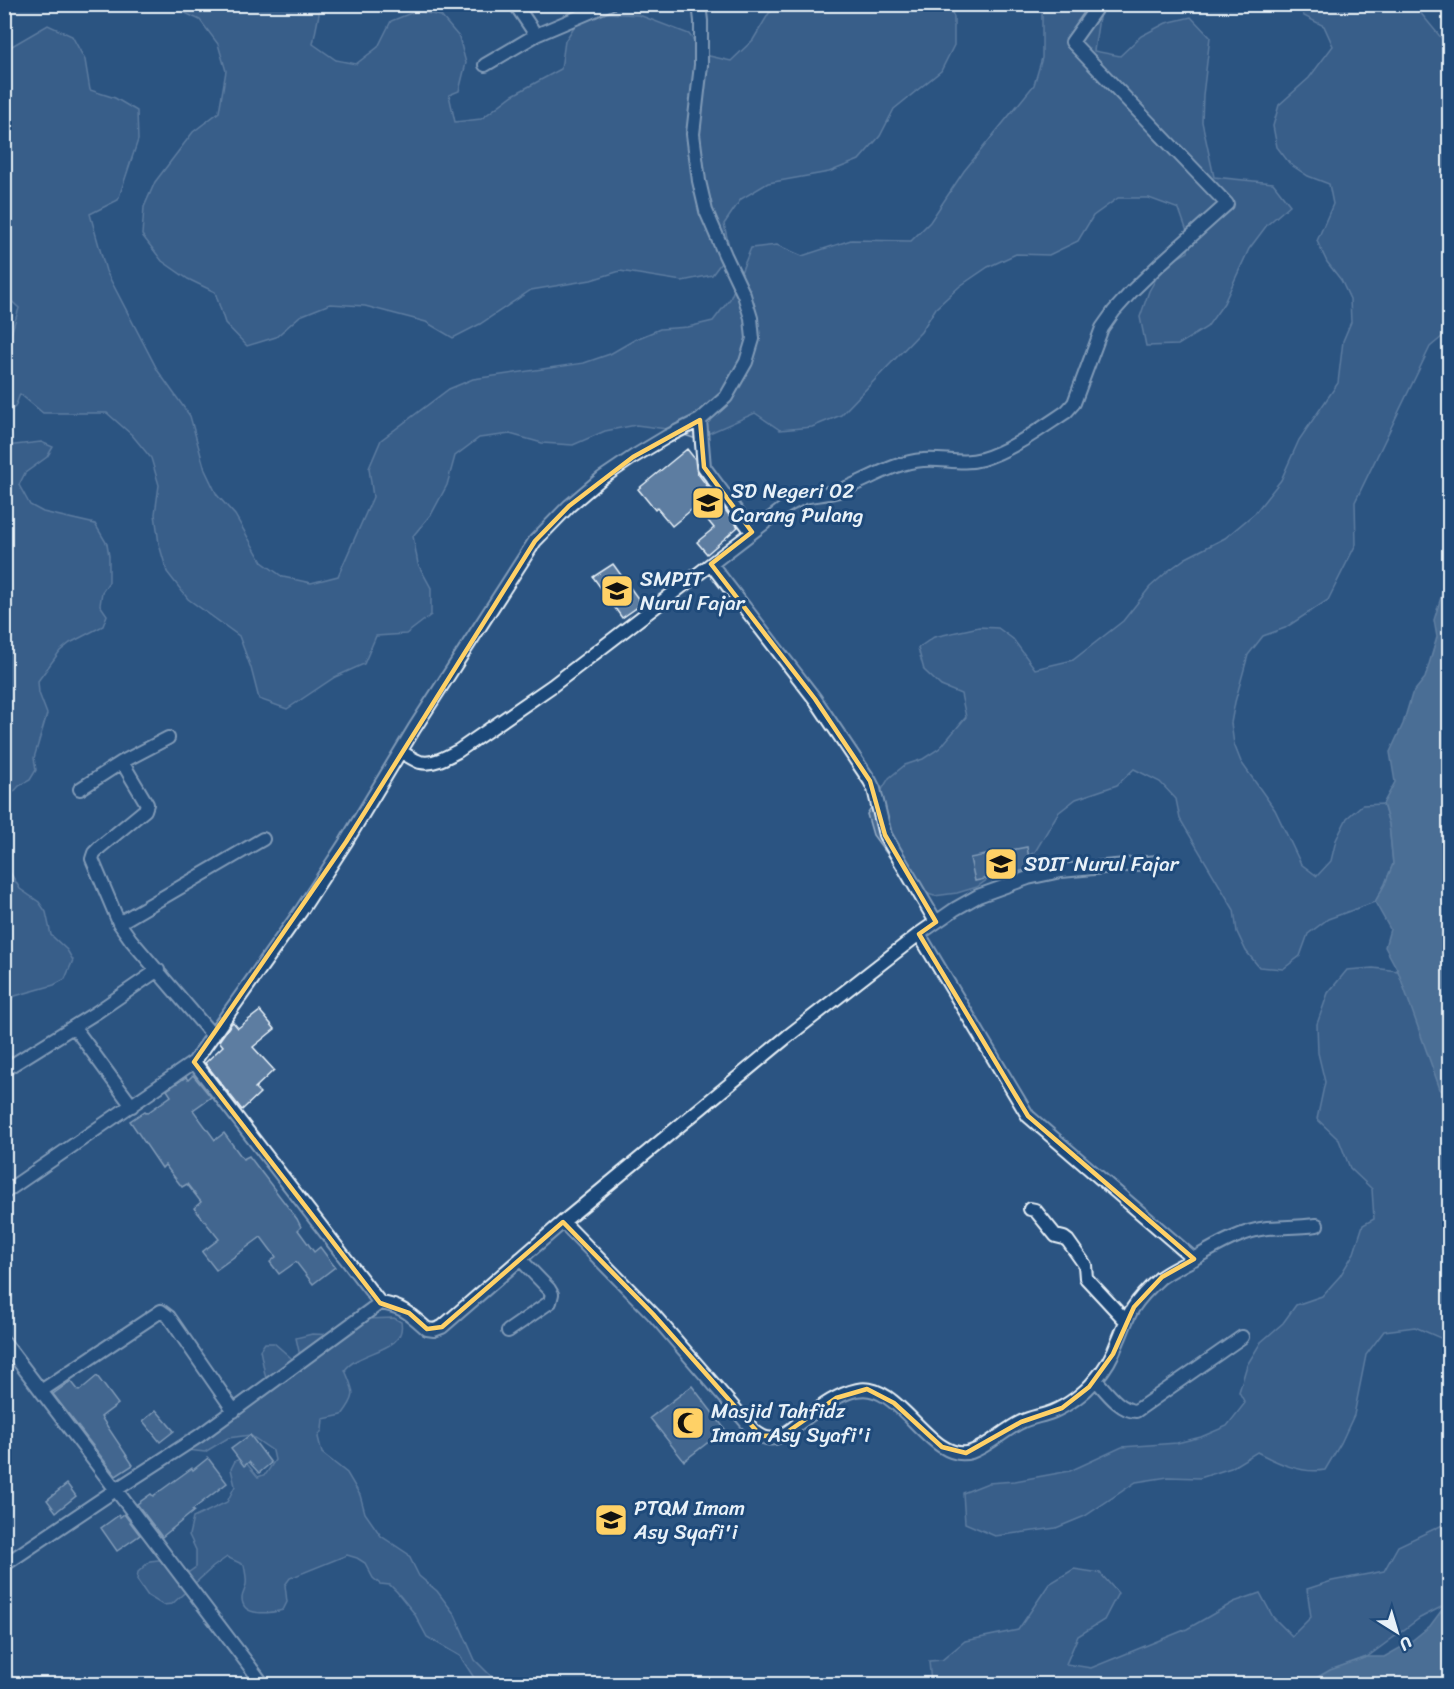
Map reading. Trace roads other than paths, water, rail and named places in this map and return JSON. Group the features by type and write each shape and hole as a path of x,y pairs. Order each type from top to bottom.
{"street":[{"path":"515,4 536,35"},
{"path":"485,65 536,35 609,4"},
{"path":"4,1193 194,1062 346,842 414,729 535,541 568,506 610,472 668,436 700,420 726,398 746,362 753,339 751,318 744,295 706,211 699,181 693,134 701,66 699,4"},
{"path":"401,752 419,762 431,762 458,751 552,686 784,507 807,497 838,491 894,467 923,459 963,462 995,455 1066,412 1074,403 1102,328 1114,311 1159,265 1227,204 1072,42 1099,4"},
{"path":"700,420 704,467 752,532"},
{"path":"711,564 815,699 870,781 885,835 936,922"},
{"path":"80,789 122,762 168,738"},
{"path":"122,762 147,804 145,810 100,847 92,859 119,923 213,1036"},
{"path":"119,923 263,839"},
{"path":"194,1062 380,1303 400,1308 427,1329 434,1330 442,1327 563,1222 788,1036 936,922 978,896 1028,878 1061,871 1158,862"},
{"path":"919,934 1028,1116 1194,1259"},
{"path":"4,1070 74,1027 158,970"},
{"path":"74,1027 132,1106"},
{"path":"1030,1209 1035,1210 1056,1236 1068,1241 1085,1265 1086,1278 1125,1320"},
{"path":"563,1222 653,1314 754,1431 761,1436 768,1438 783,1435 836,1398 867,1389 884,1395 942,1447 958,1453 966,1453 982,1447 1021,1422 1062,1408 1089,1387 1113,1354 1125,1320 1147,1291 1162,1277 1239,1236 1267,1228 1317,1225"},
{"path":"508,1331 550,1302 552,1294 520,1259"},
{"path":"4,1565 199,1436 380,1303"},
{"path":"41,1391 161,1311 169,1317 234,1411"},
{"path":"1096,1380 1122,1407 1129,1411 1136,1411 1242,1337"},
{"path":"4,1342 263,1684"}],"place":[{"name":"SD Negeri 02 Carang Pulang","path":"708,503"},
{"name":"SMPIT Nurul Fajar","path":"617,591"},
{"name":"SDIT Nurul Fajar","path":"1001,864"},
{"name":"Masjid Tahfidz Imam Asy Syafi'i","path":"688,1423"},
{"name":"PTQM Imam Asy Syafi'i","path":"611,1520"}]}
